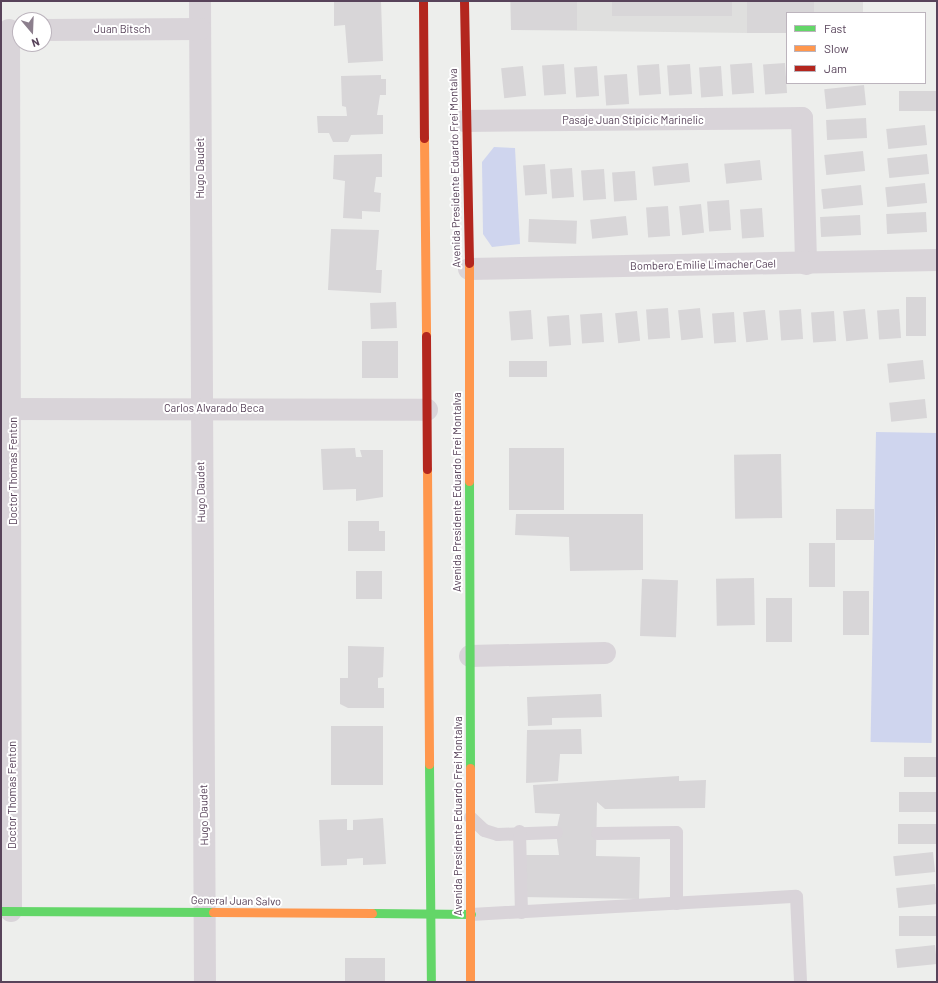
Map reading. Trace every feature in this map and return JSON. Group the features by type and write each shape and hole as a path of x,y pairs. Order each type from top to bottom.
{"main road":[{"path":"423,1 431,982"},
{"name":"Avenida Presidente Eduardo Frei Montalva","path":"464,1 464,121 469,269 470,982"},
{"name":"General Juan Salvo","path":"6,911 430,915 471,914"}],"street":[{"name":"Hugo Daudet","path":"200,1 200,407 205,982"},
{"name":"Juan Bitsch","path":"52,30 200,29"},
{"name":"Doctor Thomas Fenton","path":"6,911 7,409 10,30"},
{"name":"Pasaje Juan Stipicic Marinelic","path":"464,121 802,118 806,264"},
{"name":"Bombero Emilie Limacher Cael","path":"469,269 806,264 937,260"},
{"name":"Carlos Alvarado Beca","path":"7,409 200,407 427,410"},
{"path":"470,656 605,653"}],"lane":[{"path":"470,817 484,830 497,834 519,831 556,832"},
{"path":"519,831 521,912"},
{"path":"597,833 676,832 676,903"},
{"path":"471,914 796,896 800,982"}],"shaded area":[{"path":"510,1 863,1 863,12 786,12 786,33 511,30"},
{"path":"494,147 515,148 520,244 492,247 483,234 482,162"},
{"path":"876,432 937,433 932,743 871,742"}],"building":[{"path":"334,1 381,1 383,61 348,63 345,25 334,26"},
{"path":"511,1 577,1 577,30 511,30"},
{"path":"612,1 732,1 732,16 612,16"},
{"path":"747,1 814,1 814,12 786,12 786,33 747,33"},
{"path":"752,63 754,93 732,94 730,65"},
{"path":"785,63 787,93 765,94 763,65"},
{"path":"564,64 566,94 544,95 542,66"},
{"path":"659,64 661,94 639,95 637,66"},
{"path":"690,64 692,94 669,96 667,66"},
{"path":"523,66 526,96 504,98 501,68"},
{"path":"597,66 599,96 576,98 574,68"},
{"path":"721,66 723,96 701,97 699,68"},
{"path":"627,74 629,104 606,106 604,76"},
{"path":"381,75 381,79 386,79 386,95 380,95 377,115 383,115 383,134 351,135 348,142 333,142 329,133 318,133 317,116 347,116 346,107 342,106 341,76"},
{"path":"864,85 866,105 826,109 824,89"},
{"path":"899,91 937,91 937,111 899,111"},
{"path":"866,118 867,138 827,140 826,120"},
{"path":"925,125 927,145 888,149 886,129"},
{"path":"863,151 865,171 826,175 824,155"},
{"path":"382,154 382,177 376,177 374,192 381,193 380,212 362,211 362,219 343,218 345,181 333,179 334,155"},
{"path":"927,154 929,174 889,178 887,158"},
{"path":"760,160 762,180 726,184 724,164"},
{"path":"688,163 690,182 654,186 652,167"},
{"path":"545,164 547,194 525,195 523,166"},
{"path":"572,168 574,197 552,198 550,170"},
{"path":"604,169 606,199 583,201 581,171"},
{"path":"635,171 637,200 614,202 612,173"},
{"path":"925,183 927,203 887,207 885,187"},
{"path":"861,185 863,205 823,209 821,189"},
{"path":"729,200 731,230 709,231 707,202"},
{"path":"701,204 704,233 682,235 679,206"},
{"path":"668,206 670,236 648,237 646,208"},
{"path":"762,208 764,237 742,238 740,210"},
{"path":"926,212 927,232 887,234 886,214"},
{"path":"860,215 861,235 821,237 820,217"},
{"path":"626,216 628,235 592,239 590,220"},
{"path":"529,219 577,221 576,244 528,242"},
{"path":"331,229 379,230 376,270 382,270 381,293 328,290"},
{"path":"906,297 926,297 926,336 906,336"},
{"path":"396,302 397,328 371,329 370,303"},
{"path":"668,308 670,338 648,339 646,310"},
{"path":"700,308 703,338 681,340 678,310"},
{"path":"801,309 803,339 781,340 779,311"},
{"path":"865,309 868,339 846,341 843,311"},
{"path":"899,309 901,338 879,339 877,311"},
{"path":"531,310 533,339 511,340 509,312"},
{"path":"765,310 768,340 746,342 743,312"},
{"path":"637,311 640,341 618,343 615,313"},
{"path":"834,311 836,341 813,343 811,313"},
{"path":"734,312 736,342 714,343 712,314"},
{"path":"602,313 604,342 582,343 580,315"},
{"path":"569,315 571,345 549,346 547,317"},
{"path":"362,341 398,341 398,378 362,378"},
{"path":"923,360 925,379 889,383 887,364"},
{"path":"509,361 547,361 547,377 509,377"},
{"path":"925,399 927,418 891,422 889,403"},
{"path":"355,448 356,457 362,457 360,450 383,450 383,497 356,501 356,489 323,490 321,449"},
{"path":"509,448 564,448 564,510 509,510"},
{"path":"781,454 782,518 735,519 734,455"},
{"path":"836,509 874,509 874,540 836,540"},
{"path":"516,514 643,514 643,570 570,571 569,537 515,535"},
{"path":"348,521 379,521 379,531 385,531 385,551 348,551"},
{"path":"809,543 835,543 835,587 809,587"},
{"path":"356,571 382,571 382,599 356,599"},
{"path":"754,578 755,625 717,626 716,579"},
{"path":"642,579 678,580 676,637 640,636"},
{"path":"843,591 869,591 869,635 843,635"},
{"path":"766,598 792,598 792,642 766,642"},
{"path":"348,646 384,647 383,677 378,678 378,688 384,688 384,708 348,708 340,704 340,678 348,678"},
{"path":"601,694 602,717 552,718 552,725 528,726 527,697"},
{"path":"331,726 383,726 383,785 331,785"},
{"path":"581,729 582,754 560,754 558,781 526,783 527,730"},
{"path":"904,757 937,757 937,777 904,777"},
{"path":"679,776 679,781 706,780 705,808 605,809 597,802 596,856 640,857 639,899 522,897 523,855 559,855 556,832 560,814 535,813 533,785"},
{"path":"899,792 937,792 937,812 899,812"},
{"path":"383,818 386,864 363,865 363,858 347,859 347,865 321,866 319,820 347,819 347,830 353,830 353,820"},
{"path":"898,824 937,824 937,844 898,844"},
{"path":"933,852 935,872 895,876 893,856"},
{"path":"935,884 937,904 898,908 896,888"},
{"path":"899,916 937,916 937,936 899,936"},
{"path":"935,945 937,964 897,968 895,949"},
{"path":"345,958 385,958 385,982 345,982"}],"traffic: fast":[{"path":"469,481 470,768"},
{"path":"429,764 431,982"},
{"path":"1,911 213,912"},
{"path":"372,913 471,914"}],"traffic: slow":[{"path":"424,138 426,336"},
{"path":"469,263 469,481"},
{"path":"427,469 429,764"},
{"path":"470,768 470,982"},
{"path":"213,912 372,913"}],"traffic: jam":[{"path":"423,1 424,138"},
{"path":"464,1 469,263"},
{"path":"426,336 427,469"}]}
